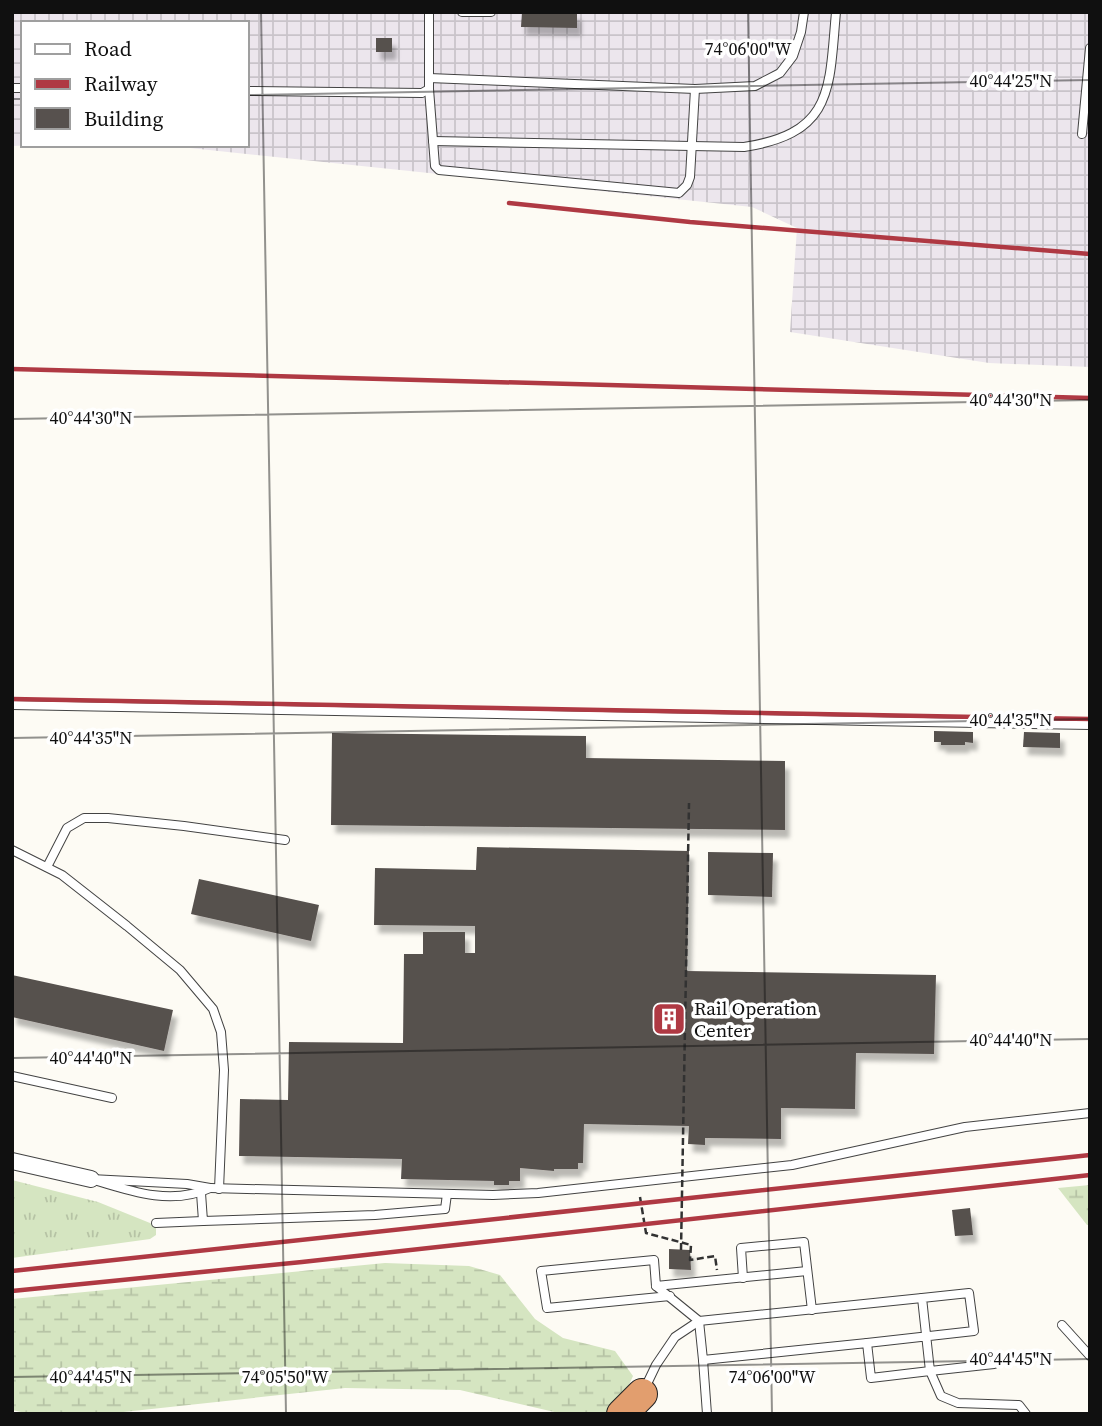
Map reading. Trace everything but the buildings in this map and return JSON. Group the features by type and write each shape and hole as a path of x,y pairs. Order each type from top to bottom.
{"street":[{"path":"12,1161 90,1179"}],"lane":[{"path":"429,12 429,89 435,166 439,170 678,193 687,185 690,177 695,89"},
{"path":"462,12 491,12"},
{"path":"429,78 695,89 755,86 780,73 793,56 802,32 804,12"},
{"path":"433,141 744,147 764,144 803,128 817,112 827,91 832,66 836,12"},
{"path":"1082,134 1090,48"},
{"path":"248,91 422,93 429,89"},
{"path":"12,705 1090,725"},
{"path":"47,867 67,828 84,818 159,824 285,840"},
{"path":"12,850 62,875 180,970 213,1009 221,1032 224,1070 215,1188"},
{"path":"12,1076 112,1098"},
{"path":"90,1179 215,1188 518,1194 792,1165 965,1127 1090,1112"},
{"path":"90,1179 159,1197 190,1196 215,1188"},
{"path":"201,1193 203,1221"},
{"path":"156,1223 375,1216 446,1209 447,1194"},
{"path":"743,1278 741,1248 804,1242 812,1310"},
{"path":"656,1286 654,1260 541,1271 547,1308 670,1296"},
{"path":"656,1286 807,1270"},
{"path":"656,1286 699,1321 707,1414"},
{"path":"634,1407 656,1364 675,1337 699,1321 969,1293 974,1331 704,1360"},
{"path":"922,1298 930,1371 941,1396 958,1403 1019,1405 1026,1414"},
{"path":"1062,1325 1090,1356"},
{"path":"867,1343 871,1378 994,1364"}],"path":[{"path":"681,1250 689,803"},
{"path":"640,1197 646,1233 691,1245 690,1260 715,1256 718,1280"}],"shaded area":[{"path":"12,12 1090,12 1090,367 989,363 790,332 797,228 752,207 181,147 248,147 248,21 21,21 21,146 12,146"}],"green space":[{"path":"12,1180 98,1202 150,1223 156,1228 156,1235 150,1239 12,1258"},
{"path":"1090,1185 1090,1225 1087,1225 1058,1188"},
{"path":"385,1263 469,1266 500,1275 535,1319 563,1338 615,1351 633,1376 620,1404 604,1414 563,1414 460,1390 345,1388 105,1414 30,1414 12,1410 12,1299"}],"railway":[{"path":"509,203 690,222 1090,254"},
{"path":"12,369 1090,398"},
{"path":"12,699 1090,719"},
{"path":"12,1271 1090,1155"},
{"path":"12,1291 302,1262 1090,1175"}],"place":[{"name":"Rail Operation Center","path":"669,1019"}]}
